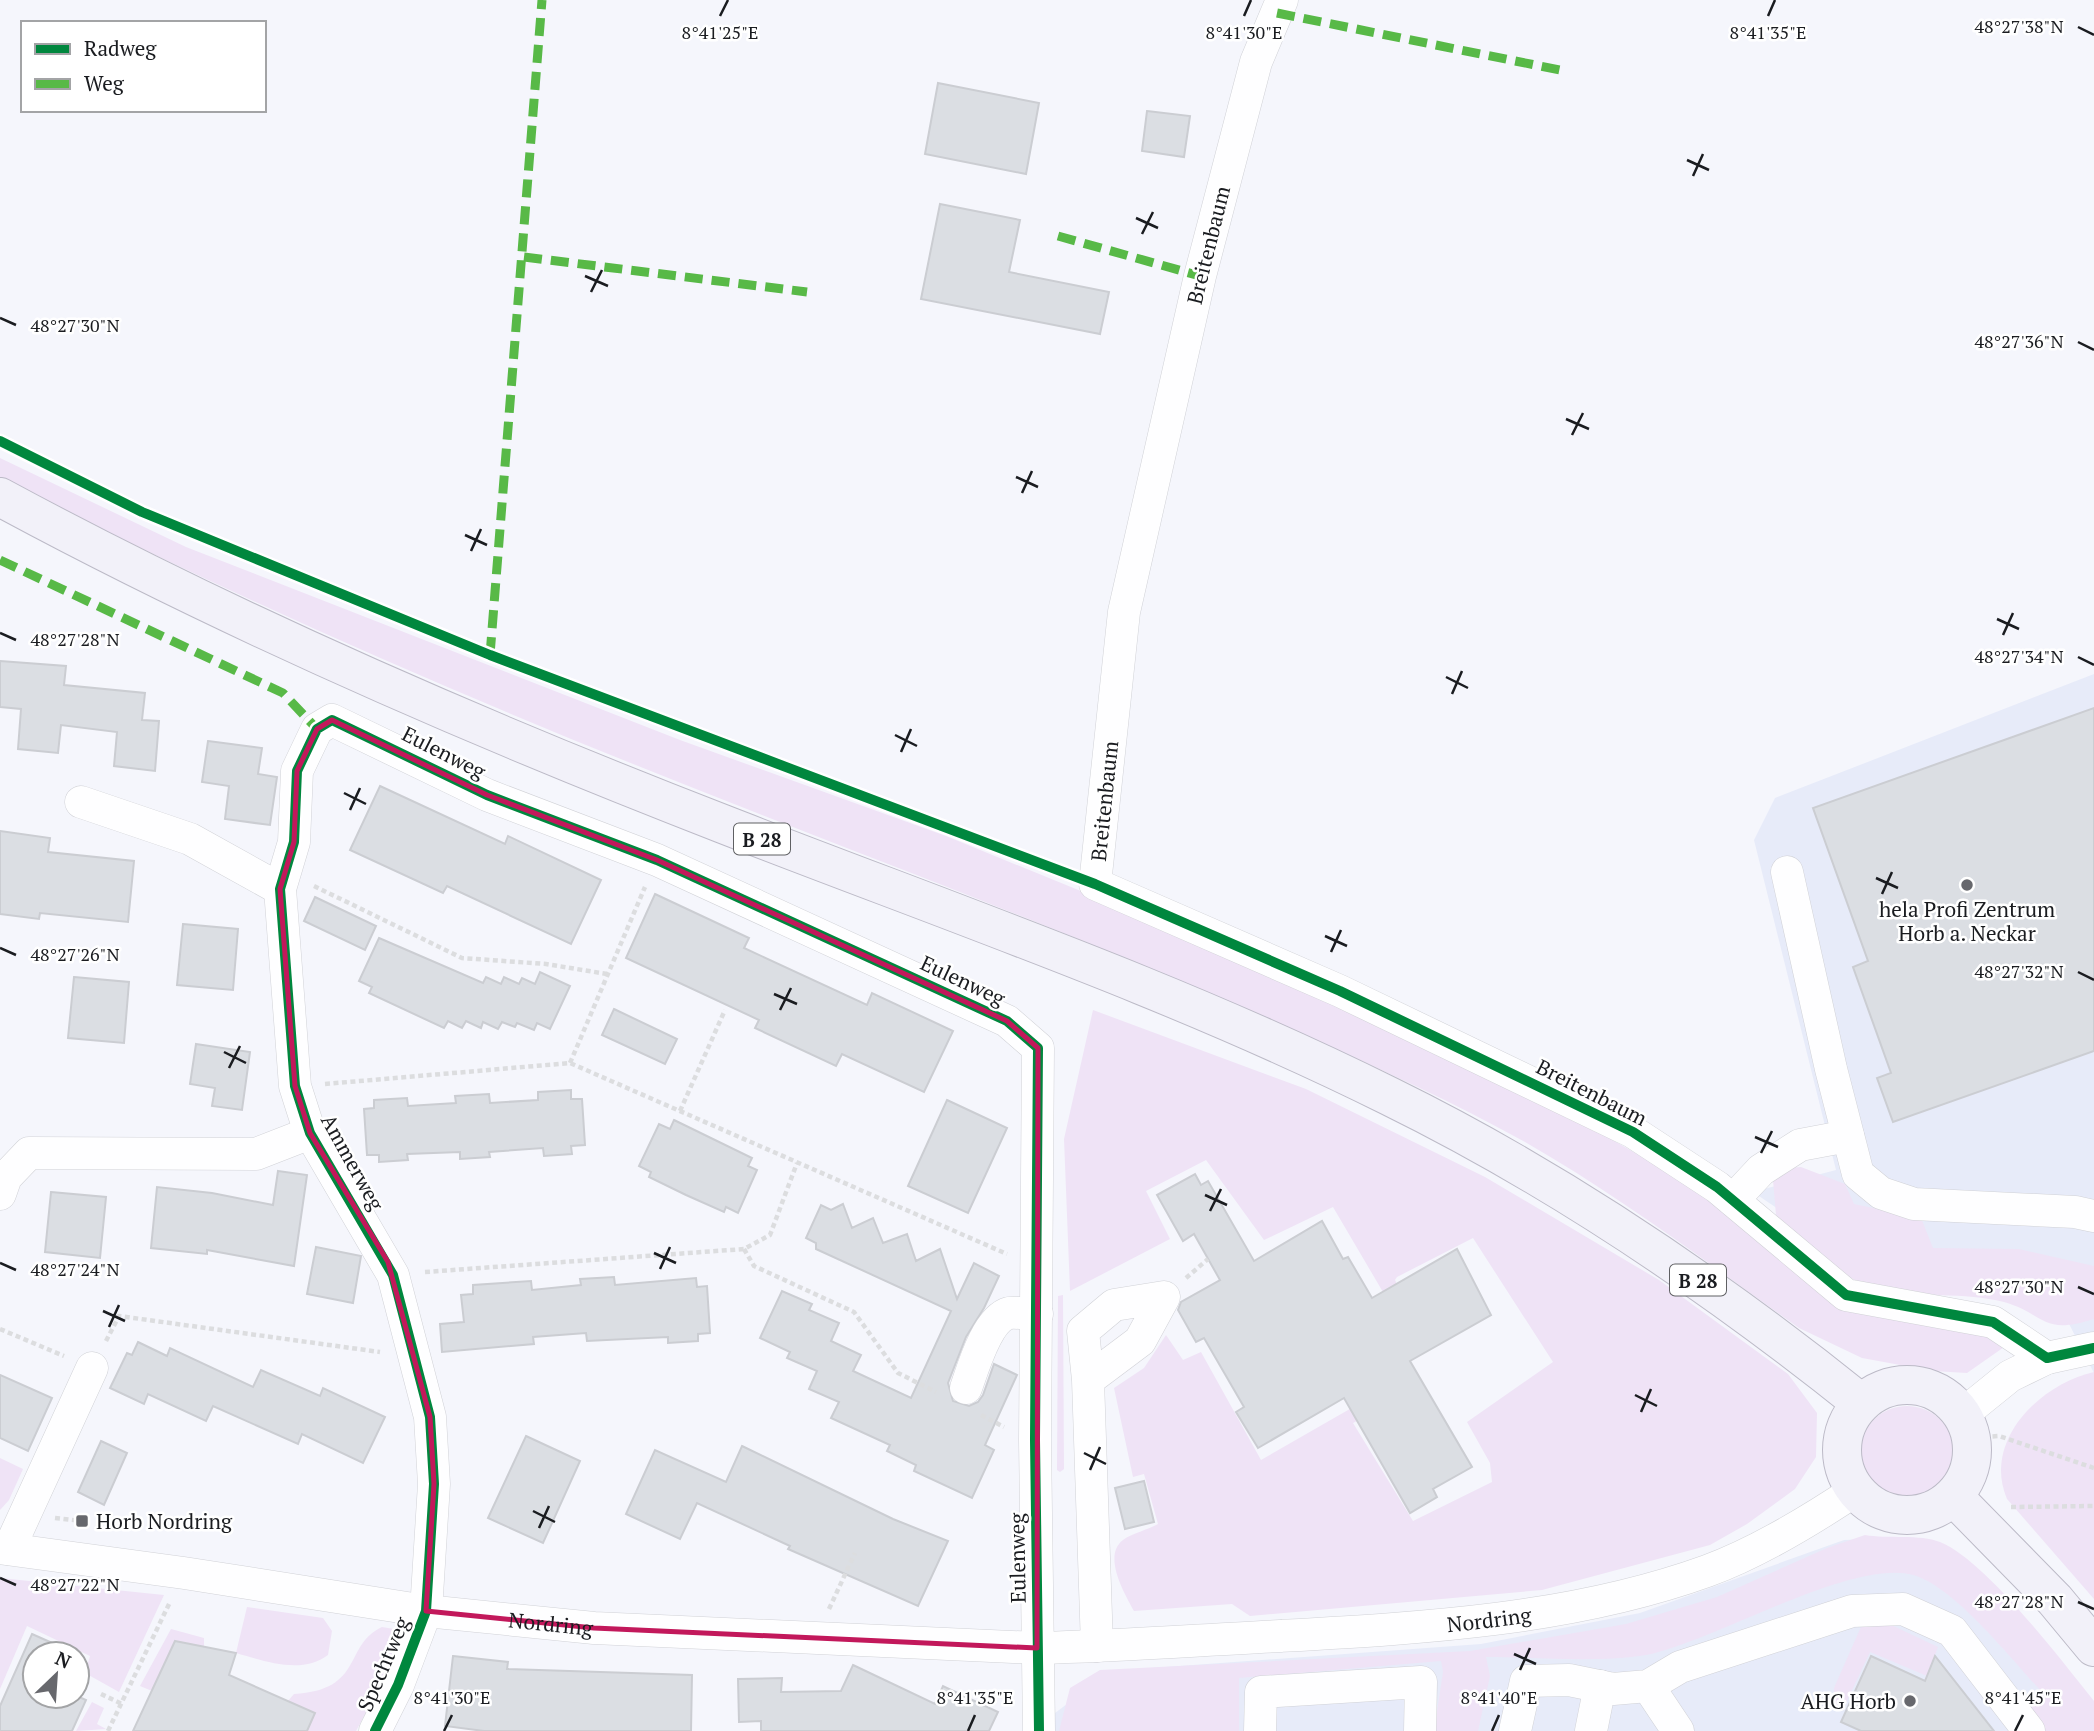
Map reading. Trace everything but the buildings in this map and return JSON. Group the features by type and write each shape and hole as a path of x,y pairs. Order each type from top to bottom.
{"main road":[{"name":"B 28","path":"0,497 73,536 255,624 470,719 717,822 1217,1015 1393,1098 1599,1214 1726,1300 1861,1403"},
{"path":"1895,1385 1921,1385 1944,1395 1967,1426 1972,1463 1969,1475 1954,1497 1932,1511 1907,1516 1882,1510 1856,1490 1846,1475 1841,1450 1846,1424 1861,1403 1895,1385"},
{"path":"1954,1497 1988,1530 2094,1647"}],"street":[{"name":"Breitenbaum","path":"1282,0 1256,62 1200,275 1124,612 1095,884 1340,991 1633,1132 1733,1200 1846,1295 1993,1322 2047,1358"},
{"name":"Eulenweg","path":"317,729 332,720 347,725 487,795 657,860 1007,1021 1038,1048 1035,1440 1039,1731"},
{"name":"Ammerweg","path":"317,729 297,771 294,842 280,889 295,1086 310,1133 393,1275 430,1418 434,1484 426,1611"},
{"path":"81,802 190,839 280,889"},
{"path":"1787,872 1858,1174 1881,1194 1914,1204 2074,1212 2094,1216"},
{"name":"Ammerweg","path":"0,1194 6,1177 29,1153 257,1154 310,1133"},
{"path":"1733,1200 1761,1170 1800,1145 1848,1136"},
{"path":"966,1388 979,1350 998,1320 1009,1314 1037,1314"},
{"path":"1967,1426 2010,1376 2047,1358 2094,1348"},
{"name":"Nordring","path":"92,1368 5,1548 426,1611 594,1628 1037,1648 1401,1629 1527,1615 1655,1587 1709,1570 1771,1539 1856,1490"},
{"path":"1088,1380 1097,1646"},
{"path":"1515,1731 1526,1681 1569,1680 1613,1689 1648,1686 1680,1667 1852,1611 1903,1609 1952,1631 2029,1731"},
{"name":"Spechtweg","path":"376,1731 398,1685 426,1611"},
{"path":"1260,1731 1261,1692 1421,1682 1420,1731"},
{"path":"1591,1731 1600,1686"},
{"path":"1648,1686 1678,1731"}],"path":[{"path":"657,860 570,1063 1037,1266"},
{"path":"280,889 304,881 462,958 546,964 607,975"},
{"path":"680,1111 725,1010"},
{"path":"393,1275 744,1249 770,1235 797,1163"},
{"path":"744,1249 754,1266 854,1312"},
{"path":"118,1316 414,1357"},
{"path":"0,1329 92,1368"},
{"path":"1967,1426 2094,1468"},
{"path":"1988,1530 2011,1507 2094,1506"},
{"path":"816,1637 855,1553"},
{"path":"108,1731 184,1573"},
{"path":"101,1694 122,1704"}],"highlighted area":[{"path":"332,720 347,725 487,795 657,860 1007,1021 1038,1048 1037,1648 594,1628 426,1611 434,1484 430,1417 388,1262 310,1133 295,1086 280,889 294,842 297,771 317,729"}],"shaded area":[{"path":"0,458 186,547 680,740 946,836 1159,923 1499,1075 1712,1197 1800,1269 1990,1329 2007,1345 1967,1373 1933,1371 1862,1358 1799,1328 1561,1163 1418,1087 1119,955 595,749 394,664 196,574 0,478"},
{"path":"2094,674 2094,1373 2063,1312 1876,1275 1753,1192 1836,1170 1754,840 1775,798"},
{"path":"1093,1010 1306,1089 1485,1177 1659,1280 1788,1374 1817,1413 1816,1457 1795,1489 1747,1524 1710,1545 1542,1590 1250,1616 1232,1604 1134,1611 1117,1575 1117,1547 1131,1535 1158,1524 1144,1474 1133,1477 1114,1388 1144,1368 1166,1335 1183,1360 1201,1352 1261,1460 1362,1402 1372,1413 1353,1423 1413,1521 1492,1482 1490,1463 1467,1422 1553,1362 1473,1238 1397,1277 1395,1280 1403,1297 1390,1304 1333,1207 1264,1240 1206,1160 1146,1191 1170,1239 1070,1291 1064,1139"},
{"path":"1801,1167 1845,1184 1854,1204 1921,1218 1933,1248 2019,1249 2094,1266 2094,1319 2077,1324 2053,1324 2004,1302 1973,1297 1895,1292 1851,1278 1824,1259 1776,1215 1773,1180 1789,1168"},
{"path":"1063,1295 1064,1469 1060,1472 1057,1470 1058,1296"},
{"path":"2094,1372 2094,1599 2007,1499 2001,1477 2002,1456 2009,1436 2021,1418 2036,1402 2054,1389"},
{"path":"1907,1406 1925,1409 1940,1420 1951,1435 1954,1453 1951,1471 1940,1486 1925,1497 1907,1500 1889,1497 1874,1486 1863,1471 1860,1453 1863,1435 1874,1420 1889,1409"},
{"path":"0,1458 23,1469 9,1500 0,1510"},
{"path":"1865,1535 1913,1537 1940,1542 1977,1567 2018,1608 2094,1701 2094,1731 2044,1731 2029,1710 2042,1692 1982,1626 1946,1593 1929,1582 1913,1575 1887,1573 1855,1578 1819,1589 1707,1635 1646,1655 1588,1659 1486,1657 1490,1676 1478,1731 1434,1731 1443,1672 1441,1661 1239,1678 1239,1731 1059,1731 1070,1688 1100,1670 1470,1651 1626,1624 1717,1597 1827,1548"},
{"path":"1871,1539 1928,1550 2094,1731 1052,1731 1051,1716 1111,1671 1481,1644 1640,1613 1844,1540"},
{"path":"0,1578 164,1595 119,1692 91,1676 91,1640 56,1640 27,1626 0,1689"},
{"path":"247,1607 323,1618 332,1631 328,1655 307,1664 283,1665 236,1653"},
{"path":"1864,1620 1887,1623 1938,1647 1927,1676 1870,1652 1844,1707 1834,1704 1834,1688"},
{"path":"382,1627 400,1630 406,1638 356,1731 307,1731 315,1713 288,1701 294,1694 317,1691 343,1676 362,1644"},
{"path":"171,1629 204,1638 204,1647 175,1641 152,1691 140,1686"},
{"path":"91,1704 104,1708 97,1724 106,1729 76,1731 88,1710 91,1710"}],"marked path":[{"path":"490,655 542,0"},
{"path":"1277,13 1560,70"},
{"path":"1058,236 1200,276"},
{"path":"524,257 807,292"},
{"path":"0,560 283,693 317,729"}],"cycle path":[{"path":"0,441 142,512 490,655 1095,884 1340,991 1633,1132 1717,1187 1846,1295 1993,1322 2047,1358 2094,1348"},
{"path":"375,1731 398,1685 426,1611 434,1484 430,1417 393,1275 310,1133 295,1086 280,889 294,842 297,771 317,729 332,720 487,795 657,860 1007,1021 1038,1048 1035,1440 1039,1731"}],"place":[{"name":"hela Profi Zentrum Horb a. Neckar","path":"1967,885"},
{"name":"Horb Nordring","path":"82,1521"},
{"name":"AHG Horb","path":"1910,1701"}]}
